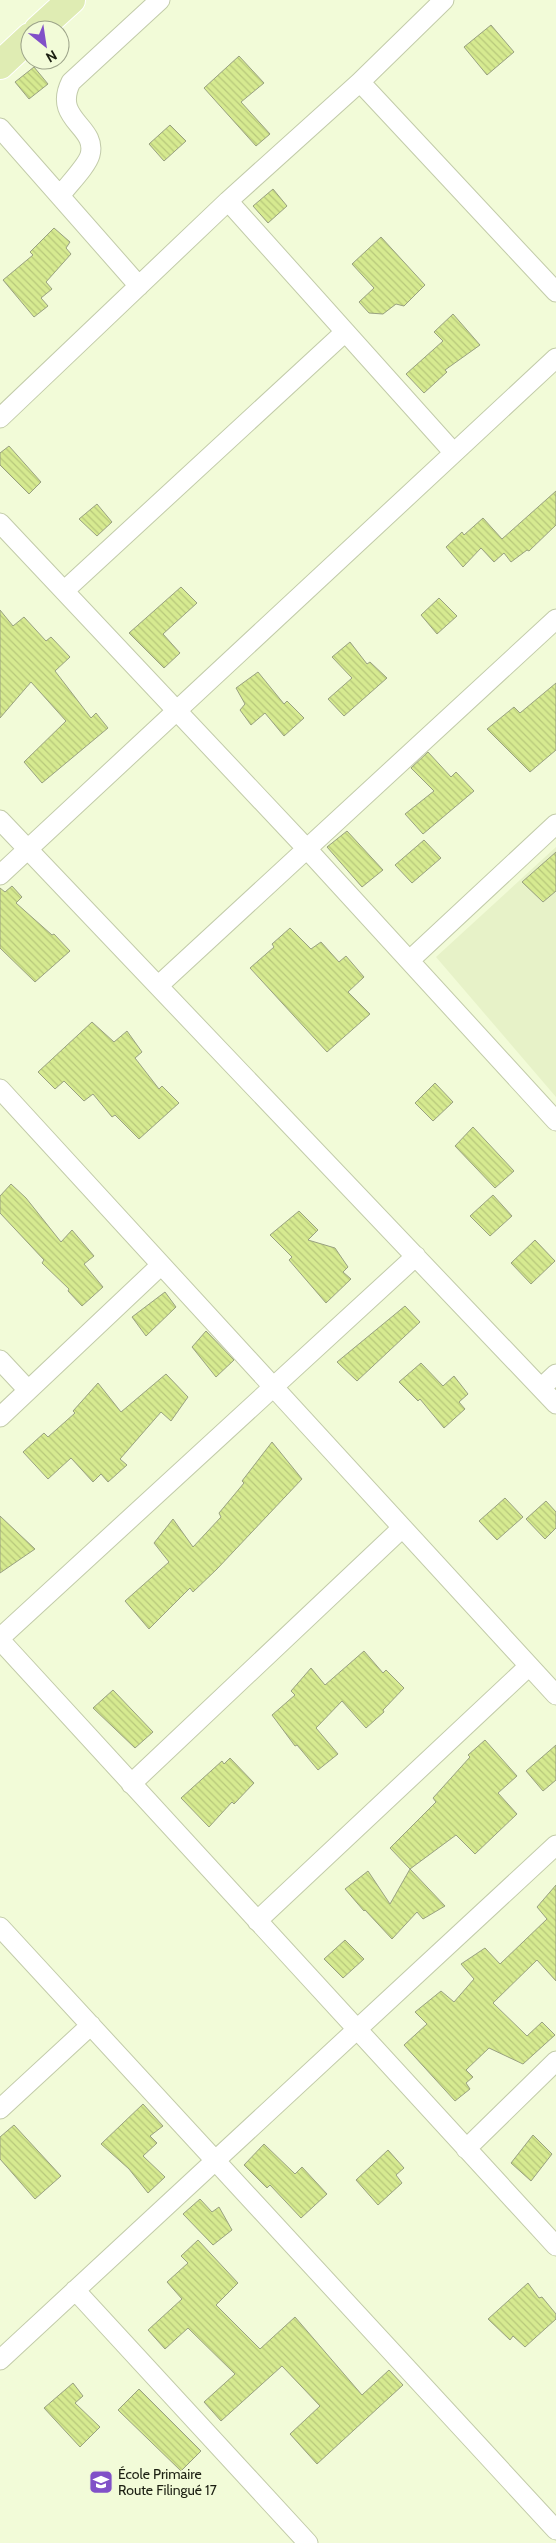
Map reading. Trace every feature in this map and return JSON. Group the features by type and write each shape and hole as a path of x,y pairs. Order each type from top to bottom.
{"main road":[{"path":"49,20 71,0"},
{"path":"0,65 20,46"}],"street":[{"path":"60,196 89,157 90,147 86,135 66,107 65,95 71,82 160,0"},
{"path":"0,418 228,201 360,82 444,0"},
{"path":"360,82 556,292"},
{"path":"0,128 139,286"},
{"path":"228,201 454,453"},
{"path":"64,591 345,332"},
{"path":"0,875 556,358"},
{"path":"0,523 410,960 556,1121"},
{"path":"158,986 556,619"},
{"path":"0,820 556,1404"},
{"path":"410,960 556,824"},
{"path":"0,1090 556,1696"},
{"path":"416,1256 0,1639 556,2246"},
{"path":"0,1417 161,1265"},
{"path":"0,1360 28,1390"},
{"path":"541,1388 556,1374"},
{"path":"131,1784 402,1528"},
{"path":"257,1921 529,1666"},
{"path":"0,2360 556,1846"},
{"path":"0,1927 556,2530"},
{"path":"0,2109 91,2025"},
{"path":"466,2149 556,2061"},
{"path":"75,2290 308,2543"}],"shaded area":[{"path":"556,847 556,1097 436,957"}],"building":[{"path":"491,25 514,52 487,75 464,47"},
{"path":"239,56 264,83 241,102 270,134 256,146 204,88"},
{"path":"30,70 36,70 48,84 29,99 15,82"},
{"path":"170,125 186,141 164,161 149,144"},
{"path":"273,189 287,206 268,223 253,206"},
{"path":"54,228 70,242 66,248 71,254 46,282 52,289 41,298 48,306 34,317 3,280 33,255 30,252"},
{"path":"381,237 425,285 404,306 396,304 383,314 369,313 359,302 374,288 352,264"},
{"path":"453,314 480,345 445,370 447,372 424,393 406,374 443,341 434,332"},
{"path":"9,446 41,482 29,494 0,465 0,453"},
{"path":"556,491 556,525 529,551 527,550 511,562 504,553 494,562 481,548 463,567 446,547 462,532 464,535 483,518 502,539"},
{"path":"97,504 112,522 97,536 79,519"},
{"path":"181,587 197,603 163,634 180,653 164,668 129,633"},
{"path":"439,598 457,616 437,634 421,615"},
{"path":"0,610 13,626 24,617 46,641 51,637 70,657 55,671 91,718 96,713 108,728 42,783 24,762 66,721 31,682 0,718"},
{"path":"350,642 367,664 370,662 387,678 344,716 328,699 352,678 332,657"},
{"path":"258,672 284,704 287,701 304,718 284,736 265,713 251,725 240,710 245,704 236,688"},
{"path":"556,683 556,750 530,772 487,729 514,707 520,713"},
{"path":"428,752 451,777 456,772 474,791 423,834 405,814 434,791 411,768"},
{"path":"347,831 383,870 362,887 327,847"},
{"path":"424,840 441,858 412,883 395,865"},
{"path":"556,852 556,891 543,902 522,882"},
{"path":"12,886 22,897 16,903 52,935 54,934 70,951 35,982 0,948 0,888 5,892"},
{"path":"290,928 311,949 321,942 339,962 346,956 364,977 348,992 370,1014 327,1052 250,968 274,947 272,944"},
{"path":"92,1022 114,1042 127,1031 142,1052 135,1058 159,1089 162,1086 179,1103 139,1139 115,1115 112,1117 93,1094 84,1101 64,1081 55,1089 38,1072"},
{"path":"435,1083 453,1102 433,1121 415,1103"},
{"path":"473,1127 514,1171 495,1188 455,1146"},
{"path":"11,1184 26,1198 61,1242 72,1230 94,1256 84,1264 103,1287 82,1306 68,1291 69,1289 42,1263 44,1260 0,1213 0,1196"},
{"path":"493,1195 512,1216 490,1236 470,1216"},
{"path":"299,1211 318,1230 308,1240 335,1248 348,1267 343,1272 351,1279 326,1303 289,1260 292,1257 270,1235"},
{"path":"535,1240 555,1261 531,1284 511,1263"},
{"path":"165,1292 176,1307 146,1336 132,1317"},
{"path":"405,1306 420,1322 357,1381 337,1362"},
{"path":"206,1331 234,1360 216,1377 192,1347"},
{"path":"421,1363 443,1386 454,1376 468,1394 459,1402 465,1409 444,1428 420,1399 418,1401 399,1382"},
{"path":"166,1374 188,1397 171,1421 161,1412 120,1459 127,1465 108,1482 101,1474 93,1482 71,1458 48,1479 23,1452 44,1433 48,1437 75,1413 73,1411 98,1383 121,1412"},
{"path":"272,1442 302,1479 217,1569 193,1592 190,1588 149,1629 125,1601 169,1562 154,1543 173,1519 193,1547 221,1517 219,1513 244,1483 242,1481"},
{"path":"505,1498 523,1517 497,1540 479,1521"},
{"path":"546,1501 556,1512 556,1528 545,1539 526,1519"},
{"path":"0,1516 35,1549 0,1573"},
{"path":"364,1651 383,1673 386,1670 404,1688 383,1710 384,1712 366,1728 342,1701 316,1728 338,1754 318,1770 297,1745 295,1746 272,1715 295,1695 291,1691 311,1668 325,1685"},
{"path":"113,1690 153,1732 135,1748 93,1708"},
{"path":"485,1740 517,1776 498,1793 517,1814 475,1854 456,1835 410,1869 390,1848 436,1802 433,1798 470,1757 468,1755"},
{"path":"556,1745 556,1780 543,1791 526,1771"},
{"path":"230,1758 254,1783 234,1804 232,1802 209,1827 181,1798 222,1761 224,1764"},
{"path":"410,1869 445,1906 423,1919 417,1912 392,1939 345,1889 368,1871 390,1904"},
{"path":"556,1885 556,1981 537,1960 493,2003 527,2036 542,2022 555,2035 523,2064 489,2048 466,2070 473,2077 466,2083 470,2089 455,2101 404,2045 427,2024 415,2012 441,1991 454,2002 474,1979 461,1964 485,1948 500,1964 547,1919 537,1907"},
{"path":"345,1940 364,1959 343,1978 324,1959"},
{"path":"143,2104 163,2126 150,2136 157,2143 143,2156 165,2177 148,2193 129,2169 101,2144"},
{"path":"14,2125 61,2176 35,2199 0,2159 0,2137"},
{"path":"533,2135 552,2154 531,2181 511,2163"},
{"path":"264,2144 295,2174 302,2167 327,2194 301,2218 270,2185 267,2188 244,2165"},
{"path":"388,2150 404,2168 396,2175 402,2183 378,2205 356,2180"},
{"path":"200,2199 212,2212 219,2207 232,2230 213,2245 183,2214"},
{"path":"198,2240 238,2283 216,2305 260,2349 295,2317 362,2395 389,2370 403,2385 317,2464 290,2434 320,2406 282,2366 221,2421 204,2402 235,2374 188,2328 165,2349 148,2330 182,2299 167,2282 188,2263 181,2256"},
{"path":"528,2283 539,2298 542,2297 556,2314 556,2319 525,2347 513,2336 510,2340 488,2319"},
{"path":"73,2383 83,2396 75,2403 100,2427 80,2447 44,2408"},
{"path":"139,2389 201,2451 181,2471 118,2410"}],"place":[{"name":"École Primaire Route Filingué 17","path":"101,2482"}]}
